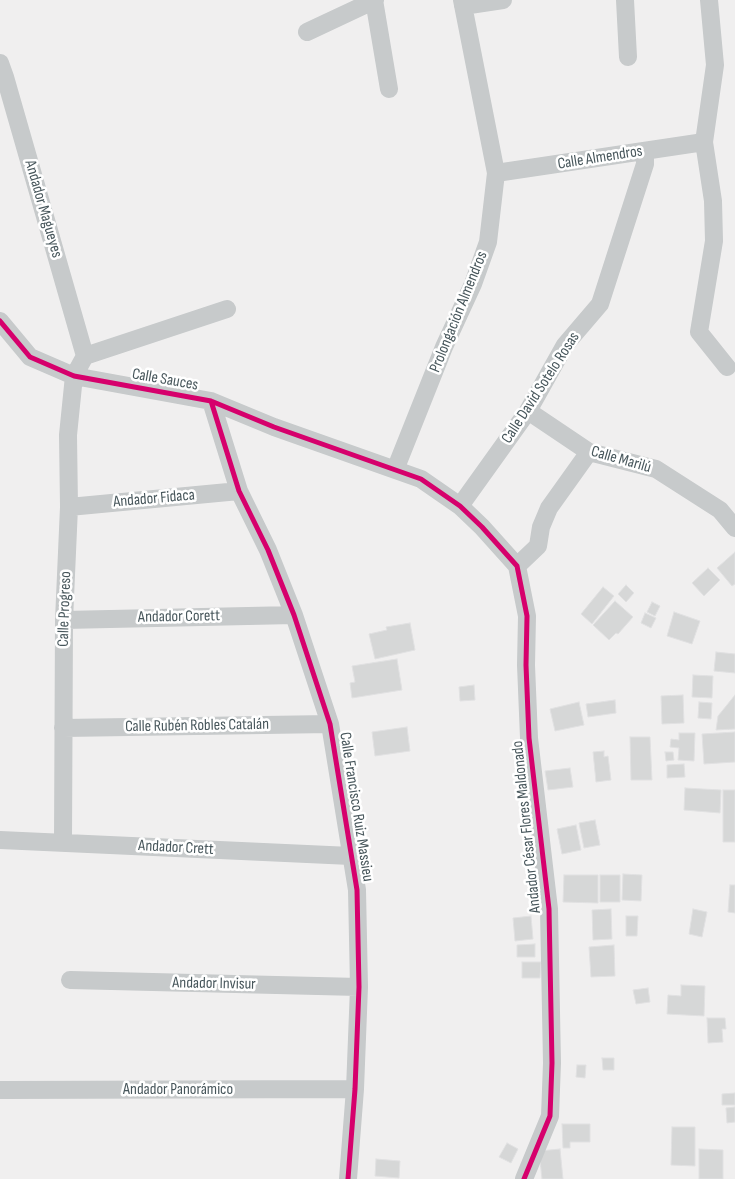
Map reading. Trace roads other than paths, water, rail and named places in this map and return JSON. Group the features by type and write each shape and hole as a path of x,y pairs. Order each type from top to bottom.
{"street":[{"path":"306,32 375,0 389,89"},
{"path":"462,3 504,0"},
{"path":"625,0 628,57"},
{"path":"709,0 715,65 704,142 713,201 714,241 699,332 727,367"},
{"name":"Prolongación Almendros","path":"395,470 444,347 473,284 488,242 496,174 462,3"},
{"name":"Andador Magueyes","path":"0,63 84,356"},
{"name":"Calle Almendros","path":"496,174 704,142"},
{"name":"Calle David Sotelo Rosas","path":"460,506 528,412 565,345 600,304 645,164 645,151"},
{"path":"74,376 84,356 227,309"},
{"name":"Calle Sauces","path":"0,321 30,357 74,376 211,401 274,428 395,470"},
{"name":"Calle Progreso","path":"63,842 64,620 69,506 68,435 74,376"},
{"name":"Calle Francisco Ruiz Massieu","path":"211,401 239,491 268,550 294,615 330,724 357,890 359,987 355,1089 348,1179"},
{"name":"Calle Marilú","path":"528,412 589,452 656,469 720,510 735,528"},
{"path":"395,470 421,479 460,506 517,566 538,546 541,527 549,508 589,452"},
{"name":"Andador Fidaca","path":"69,506 239,491"},
{"name":"Andador César Flores Maldonado","path":"517,566 527,616 526,665 529,738 549,909 552,1063 550,1116 524,1179"},
{"name":"Andador Corett","path":"64,620 294,615"},
{"name":"Calle Rubén Robles Catalán","path":"63,728 330,724"},
{"name":"Andador Crett","path":"0,840 352,856"},
{"name":"Andador Invisur","path":"70,980 359,987"},
{"name":"Andador Panorámico","path":"0,1090 355,1089"}]}
